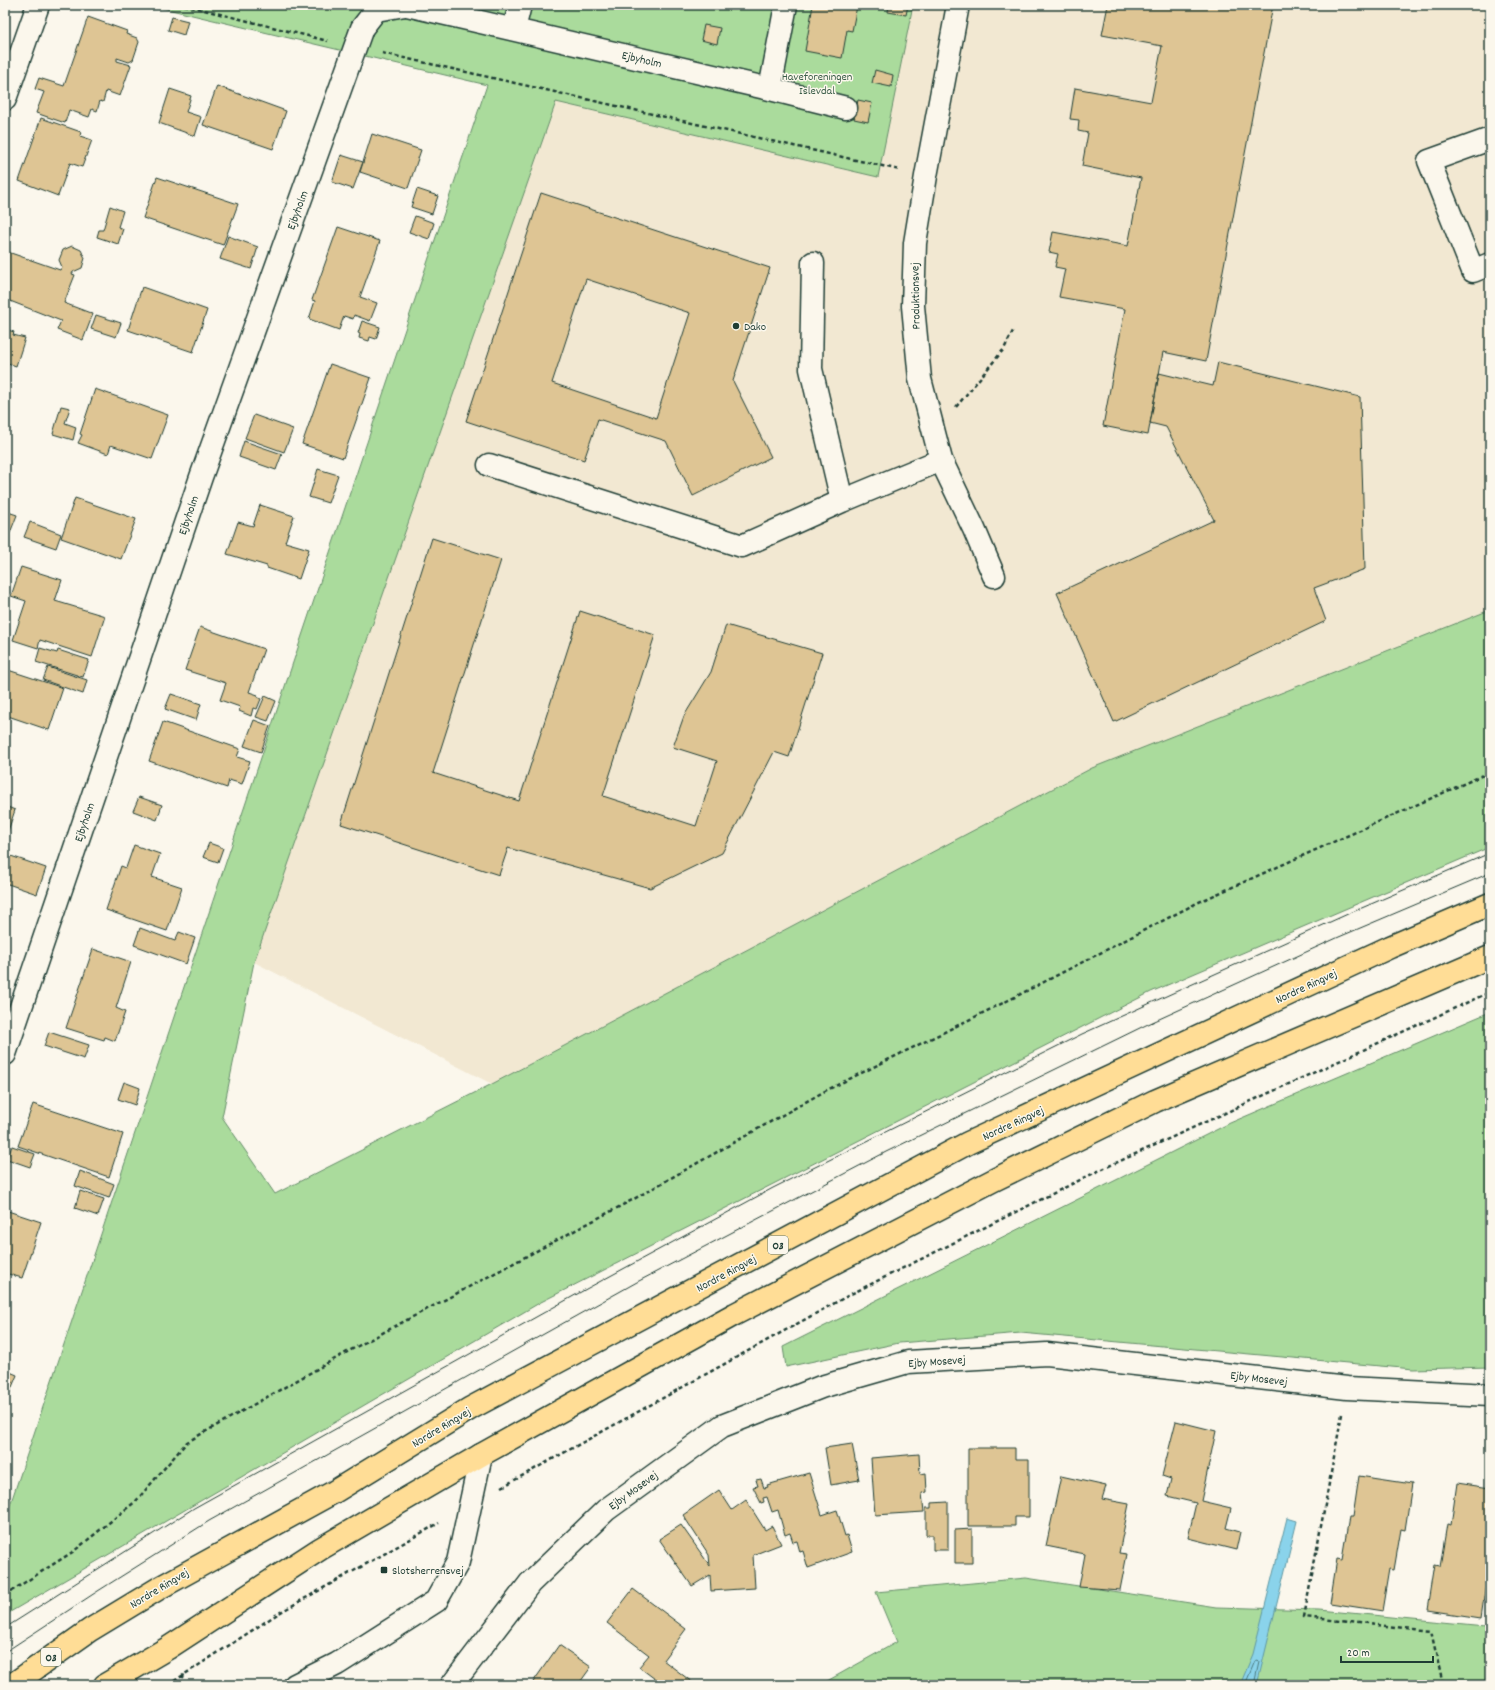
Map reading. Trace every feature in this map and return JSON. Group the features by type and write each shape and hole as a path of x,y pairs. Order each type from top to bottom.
{"main road":[{"name":"Nordre Ringvej","path":"12,1685 90,1630 154,1590 334,1492 471,1408 968,1143 1390,946 1490,904"},
{"path":"105,1685 168,1648 320,1549 481,1455 735,1314 1001,1177 1155,1101 1490,957"}],"street":[{"path":"5,99 38,5"},
{"name":"Ejbyholm","path":"5,1054 201,477 362,28 376,10 406,5 514,29 846,108"},
{"path":"514,29 520,5"},
{"path":"770,89 786,5"},
{"name":"Produktionsvej","path":"958,5 915,243 913,306 920,379 941,460 974,529 994,576"},
{"path":"1490,139 1429,161 1474,271 1490,264"},
{"path":"813,263 811,369 842,501"},
{"path":"489,465 742,546 842,501 941,460"},
{"name":"Ejby Mosevej","path":"452,1685 530,1583 606,1510 722,1426 821,1386 908,1362 1047,1354 1347,1388 1490,1395"},
{"path":"295,1685 337,1664 436,1601 458,1562 481,1455"}],"path":[{"path":"184,5 355,47 926,176"},
{"path":"932,423 948,417 1004,349 1014,329"},
{"path":"5,1595 74,1551 136,1501 187,1442 358,1346 632,1200 825,1091 1004,1003 1199,902 1490,772"},
{"path":"168,1685 279,1613 851,1294 1096,1172 1490,992"},
{"path":"1347,1388 1304,1617 1431,1631 1443,1685"}],"shaded area":[{"path":"913,5 1490,5 1490,610 1092,768 492,1084 254,962 556,102 878,177"}],"green space":[{"name":"Haveforeningen Islevdal","path":"150,5 913,5 878,177 556,102 254,962 222,1117 275,1194 492,1084 1092,768 1490,610 1490,847 1151,992 541,1302 5,1615 5,1520 487,85"},
{"path":"1490,1012 1490,1367 1413,1369 1021,1333 899,1343 786,1367 783,1347 1230,1123"},
{"path":"1026,1578 1216,1607 1319,1610 1485,1626 1490,1612 1490,1685 820,1685 897,1642 876,1592"}],"water":[{"path":"1287,1518 1297,1521 1257,1685 1240,1685 1253,1654"}],"building":[{"path":"813,5 857,6 852,31 847,30 842,58 805,51"},
{"path":"889,5 908,5 906,15 888,12"},
{"path":"1108,5 1273,5 1206,361 1163,352 1148,435 1103,426 1125,309 1059,297 1065,269 1055,267 1058,254 1049,252 1053,232 1128,246 1141,178 1082,166 1088,133 1078,131 1079,120 1070,119 1075,88 1151,102 1162,46 1102,35"},
{"path":"88,17 127,31 126,34 137,38 139,42 133,60 129,62 117,58 117,61 131,65 120,96 106,91 103,102 100,101 97,111 92,109 89,117 69,110 65,123 36,113 44,92 35,89 39,78 64,86"},
{"path":"172,17 188,21 184,35 168,30"},
{"path":"704,25 720,28 717,44 701,40"},
{"path":"875,70 893,75 891,87 872,83"},
{"path":"217,86 286,111 273,149 203,125"},
{"path":"170,89 191,96 186,112 201,117 195,136 159,123"},
{"path":"858,100 872,103 868,122 854,119"},
{"path":"41,118 81,132 80,136 92,140 82,167 70,163 58,196 19,181"},
{"path":"372,134 421,150 408,188 360,172"},
{"path":"341,155 363,162 353,189 332,182"},
{"path":"157,177 238,204 223,245 143,218"},
{"path":"417,189 438,196 432,214 411,207"},
{"path":"541,193 770,268 733,381 771,457 693,496 666,441 598,419 584,460 466,421","holes":["586,279 690,313 656,418 552,383"]},
{"path":"110,206 123,211 118,227 123,229 118,244 97,237 99,230 103,230"},
{"path":"415,216 434,223 429,239 409,232"},
{"path":"338,227 380,241 360,297 377,303 370,321 354,315 353,319 344,316 339,330 309,319 315,301 312,300"},
{"path":"228,236 258,247 251,269 220,259"},
{"path":"72,246 81,250 85,258 82,268 73,272 72,274 75,275 64,303 93,314 83,340 57,330 61,321 5,299 5,251 60,270 62,267 59,260 63,250"},
{"path":"142,287 207,310 193,352 128,330"},
{"path":"96,315 121,323 116,337 91,329"},
{"path":"362,321 380,327 376,339 370,337 369,341 359,338 360,334 358,333"},
{"path":"5,329 14,332 13,335 25,338 16,366 5,362"},
{"path":"1218,362 1360,397 1365,569 1314,588 1326,621 1114,722 1057,593 1214,520 1166,427 1150,423 1159,373 1213,386"},
{"path":"330,364 371,378 343,458 302,444"},
{"path":"95,389 168,415 152,459 111,445 108,454 78,443 82,435 80,434"},
{"path":"61,406 70,408 65,423 76,427 73,440 53,434"},
{"path":"5,412 8,414 5,423"},
{"path":"254,415 293,429 284,452 245,438"},
{"path":"244,441 282,454 276,470 239,457"},
{"path":"318,469 338,475 328,503 309,497"},
{"path":"75,498 136,519 121,559 61,538"},
{"path":"260,505 294,516 285,542 309,549 299,579 267,568 267,566 227,554 238,522 253,526"},
{"path":"5,511 17,515 10,533 5,531"},
{"path":"30,522 61,534 56,548 24,537"},
{"path":"432,538 501,560 433,773 519,801 580,611 655,635 603,796 696,826 717,761 673,747 684,716 711,672 726,625 822,653 789,757 774,752 722,853 650,888 508,848 499,875 341,824"},
{"path":"21,567 62,580 55,601 105,616 92,657 40,640 38,648 13,640 26,601 11,596"},
{"path":"200,627 264,649 249,692 258,695 257,697 261,699 257,709 253,708 251,716 239,711 240,707 220,700 226,683 185,670"},
{"path":"40,648 57,653 58,650 89,660 83,677 36,662"},
{"path":"48,667 87,680 83,694 43,680"},
{"path":"5,669 63,688 49,730 5,715"},
{"path":"171,694 201,704 196,720 165,709"},
{"path":"265,696 276,701 268,721 256,717"},
{"path":"254,720 270,726 261,752 244,746"},
{"path":"163,722 240,749 237,757 250,761 242,784 229,780 227,788 149,761"},
{"path":"139,797 162,805 157,820 133,811"},
{"path":"5,806 15,810 5,840"},
{"path":"209,843 223,848 218,862 203,857"},
{"path":"134,845 160,854 152,877 182,887 167,931 106,910 121,866 126,868"},
{"path":"5,854 46,868 37,894 5,883"},
{"path":"140,928 175,941 179,932 195,938 186,964 134,945"},
{"path":"93,949 131,962 116,1008 125,1012 115,1041 105,1037 104,1040 66,1028"},
{"path":"5,963 11,965 5,981"},
{"path":"49,1032 89,1045 84,1059 44,1046"},
{"path":"124,1082 140,1088 135,1105 118,1099"},
{"path":"33,1104 123,1134 109,1177 18,1146"},
{"path":"12,1146 35,1154 30,1167 7,1159"},
{"path":"80,1171 114,1184 109,1198 75,1186"},
{"path":"80,1191 104,1199 98,1216 75,1208"},
{"path":"5,1210 41,1222 22,1278 5,1273"},
{"path":"5,1370 17,1375 5,1404"},
{"path":"1176,1421 1216,1431 1201,1501 1231,1508 1226,1528 1240,1532 1236,1550 1188,1538 1196,1503 1167,1496 1171,1479 1162,1476"},
{"path":"852,1444 859,1480 831,1485 825,1448"},
{"path":"968,1448 1015,1448 1015,1459 1029,1459 1029,1517 1015,1517 1015,1526 968,1526"},
{"path":"919,1454 920,1474 926,1473 927,1492 922,1493 924,1512 875,1515 871,1458"},
{"path":"809,1473 822,1515 837,1510 845,1536 847,1535 852,1552 808,1568 803,1551 800,1552 797,1541 793,1542 790,1533 785,1535 778,1510 772,1512 767,1497 763,1498 764,1502 761,1503 753,1487 758,1486 756,1480 761,1479 764,1488 768,1487 767,1485"},
{"path":"1061,1476 1106,1486 1102,1499 1129,1504 1119,1553 1127,1554 1120,1590 1079,1587 1085,1554 1046,1546"},
{"path":"1359,1476 1412,1484 1405,1530 1401,1529 1394,1570 1389,1569 1382,1611 1330,1603 1337,1559 1342,1560 1349,1517 1353,1517"},
{"path":"1457,1483 1490,1488 1490,1577 1487,1576 1481,1618 1428,1610 1435,1566 1440,1567 1447,1524 1451,1525"},
{"path":"719,1490 732,1510 746,1500 765,1530 772,1526 781,1544 753,1555 755,1588 711,1591 710,1575 692,1586 659,1539 681,1525 710,1566 709,1555 683,1515"},
{"path":"948,1502 948,1550 933,1550 933,1535 926,1535 926,1508 931,1508 931,1503"},
{"path":"972,1529 972,1563 955,1563 955,1530"},
{"path":"633,1589 686,1629 663,1660 696,1685 663,1685 639,1667 649,1655 607,1623"},
{"path":"559,1645 591,1667 578,1685 531,1685"}],"tram line":[{"path":"5,1628 194,1508 588,1288 773,1188 1082,1034 1350,913 1490,853"},
{"path":"5,1652 209,1521 637,1282 886,1152 1146,1025 1339,937 1490,873"}],"place":[{"name":"Dako","path":"736,326"},
{"name":"Slotsherrensvej","path":"384,1570"}]}
